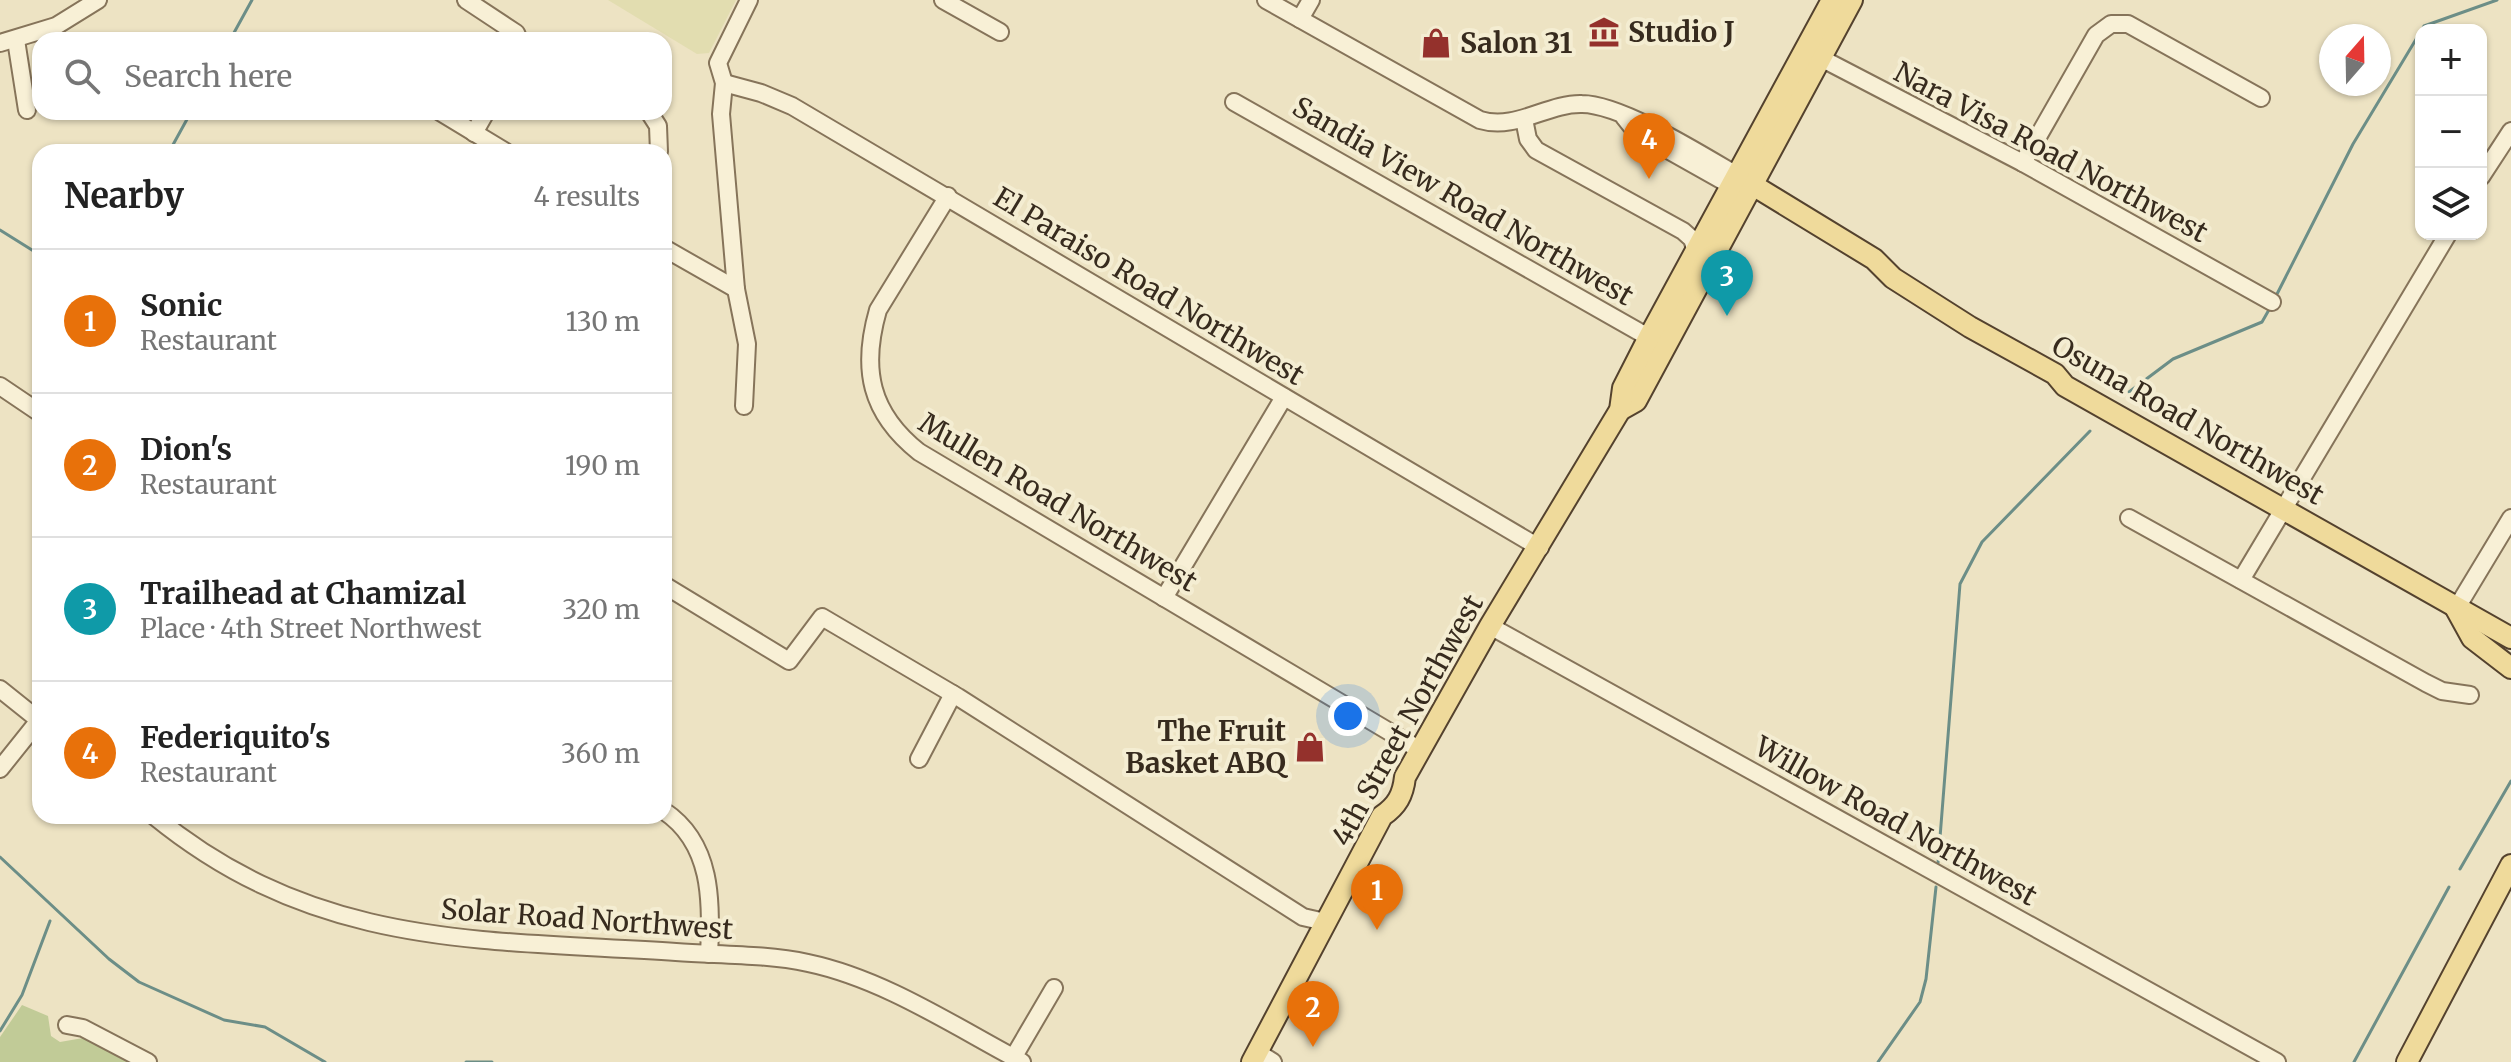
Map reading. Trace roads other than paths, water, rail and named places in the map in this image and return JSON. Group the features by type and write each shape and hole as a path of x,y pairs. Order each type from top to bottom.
{"main road":[{"name":"4th Street Northwest","path":"1658,342 1686,310 1742,187 1811,53 1832,0"},
{"name":"4th Street Northwest","path":"1811,53 1852,0"},
{"name":"4th Street Northwest","path":"1261,1059 1325,922 1382,816 1394,785 1405,777 1490,626 1540,548 1620,410 1636,401 1696,252 1742,187"},
{"name":"Osuna Road Northwest","path":"1742,187 1834,251 1893,278 2016,355 2026,370 2046,382 2065,386 2511,638"},
{"name":"Osuna Road Northwest","path":"2456,609 2472,638 2511,668"},
{"path":"2407,1062 2509,872"}],"street":[{"path":"34,32 76,17 98,0"},
{"path":"466,0 514,32"},
{"path":"744,406 747,344 736,289 721,114 724,83 718,63 749,0"},
{"path":"943,0 1000,32"},
{"name":"Osuna Road Northwest","path":"1266,0 1480,120 1502,123 1583,104 1643,122 1742,187"},
{"path":"1300,19 1311,0"},
{"path":"2023,163 2096,35 2111,24 2128,24 2261,98"},
{"path":"27,110 8,41 32,33"},
{"name":"Nara Visa Road Northwest","path":"1811,53 2023,163 2272,302"},
{"name":"El Paraiso Road Northwest","path":"724,83 792,106 1540,548"},
{"name":"Sandia View Road Northwest","path":"1234,102 1658,342"},
{"path":"1524,119 1528,139 1542,155 1672,225 1692,239 1696,252"},
{"path":"453,120 493,144"},
{"path":"474,133 481,120"},
{"path":"654,120 658,126 659,144"},
{"path":"2487,168 2511,131"},
{"name":"Mullen Road Northwest","path":"948,196 878,310 873,328 870,370 875,395 897,435 919,452 1420,750"},
{"path":"2241,580 2444,240"},
{"path":"672,253 736,289"},
{"path":"0,386 32,408"},
{"path":"1164,598 1284,397"},
{"path":"2129,518 2426,683 2442,691 2470,695"},
{"path":"2456,609 2511,518"},
{"path":"672,590 789,661 822,617 953,694 1303,917 1325,922"},
{"name":"Willow Road Northwest","path":"1490,626 2277,1062"},
{"path":"0,689 32,714"},
{"path":"919,759 953,694"},
{"path":"0,769 32,730"},
{"path":"672,816 684,824 701,853 712,911 709,954"},
{"name":"Solar Road Northwest","path":"166,824 256,883 327,912 377,926 436,935 787,959 847,973 1017,1060"},
{"path":"1017,1060 1054,988"},
{"path":"67,1025 83,1028 148,1062"}],"waterway":[{"path":"234,32 252,0"},
{"path":"2430,24 2497,0"},
{"path":"2275,298 2353,144 2415,41"},
{"path":"173,144 187,120"},
{"path":"0,230 32,250"},
{"path":"2129,392 2173,359 2262,322 2270,308"},
{"path":"1938,863 1960,584 1982,542 2090,431"},
{"path":"2460,869 2511,781"},
{"path":"0,857 109,959 139,982 224,1020 265,1027 325,1062"},
{"path":"1878,1062 1920,1002 1926,979 1936,887"},
{"path":"2354,1062 2449,887"},
{"path":"0,1031 22,995 50,921"},
{"path":"466,1062 492,1062"}],"place":[{"name":"Studio J","path":"1604,32"},
{"name":"Salon 31","path":"1436,43"},
{"name":"Federiquito's","path":"1649,179"},
{"name":"Trailhead at Chamizal","path":"1727,316"},
{"name":"The Fruit Basket ABQ","path":"1310,747"},
{"name":"Sonic","path":"1377,930"},
{"name":"Dion's","path":"1313,1047"}]}
